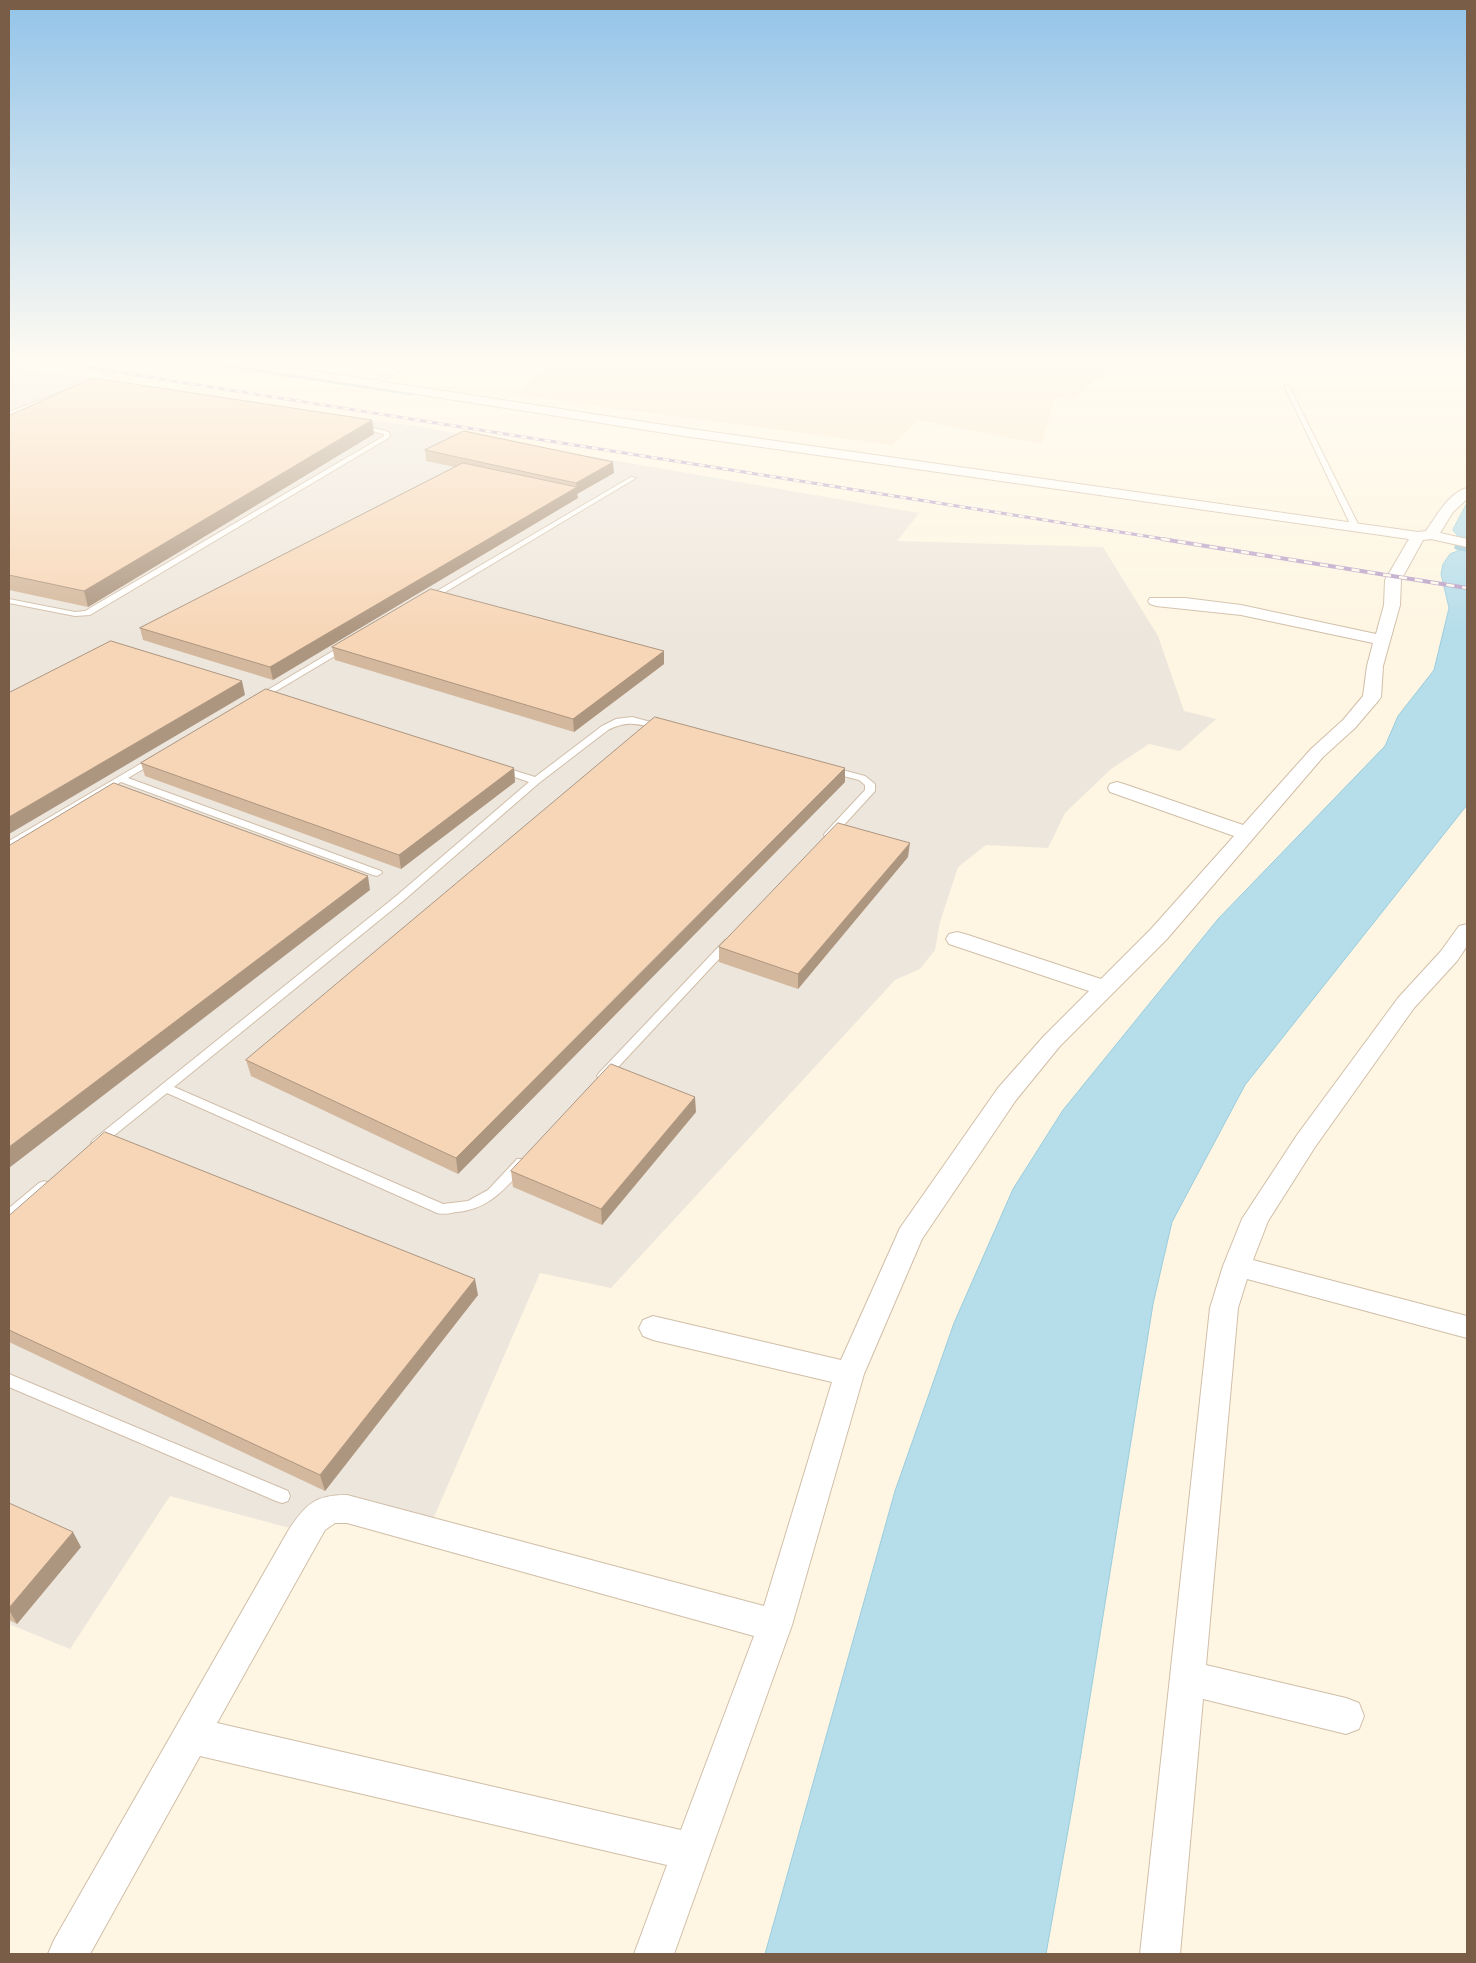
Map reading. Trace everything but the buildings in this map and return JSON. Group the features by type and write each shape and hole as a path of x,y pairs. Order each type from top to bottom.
{"street":[{"path":"817,451 1425,535 1460,542"},
{"path":"654,1954 775,1625 850,1374 910,1235 1007,1094 1052,1041 1159,934 1317,753 1349,724 1372,697 1375,666 1392,605 1394,576 1425,535 1448,509 1467,492"},
{"path":"1156,601 1186,602 1256,612 1381,640"},
{"path":"1117,788 1246,833"},
{"path":"1160,1954 1224,1308 1255,1218 1306,1140 1406,1003 1449,956 1467,932"},
{"path":"957,939 1104,988"},
{"path":"1237,1266 1467,1327"},
{"path":"653,1328 850,1374"},
{"path":"68,1954 300,1542 314,1520 329,1509 346,1509 775,1625"},
{"path":"1187,1678 1346,1716"},
{"path":"192,1736 692,1852"}],"lane":[{"path":"9,601 75,614 87,613 364,451"},
{"path":"1318,451 1355,526"},
{"path":"420,603 633,478"},
{"path":"251,703 272,695 352,643"},
{"path":"91,1148 399,899 536,781 605,728 619,721 632,720 670,729"},
{"path":"9,844 162,755"},
{"path":"490,766 536,781"},
{"path":"823,841 870,791 870,784 862,778 824,768"},
{"path":"121,779 376,873"},
{"path":"594,1086 735,935"},
{"path":"166,1088 442,1209 471,1206 493,1194 534,1150"},
{"path":"9,1215 54,1178"},
{"path":"9,1380 282,1496"}],"shaded area":[{"path":"9,451 558,451 919,513 897,541 1103,547 1158,636 1184,711 1216,719 1180,751 1149,744 1111,769 1065,813 1048,848 986,845 958,867 940,922 935,950 920,969 895,980 611,1288 540,1273 430,1526 311,1502 297,1530 170,1496 70,1649 9,1624"}],"water":[{"path":"1467,503 1467,805 1245,1085 1172,1222 1153,1304 1074,1797 1046,1954 765,1954 895,1491 954,1323 1013,1189 1063,1110 1218,919 1385,746 1398,716 1434,670 1449,608 1441,574 1443,564 1450,554 1460,550 1461,540 1453,530"}],"waterway":[{"path":"1457,547 1467,549"}],"railway":[{"path":"609,451 1170,540"},
{"path":"1162,539 1467,588"}]}
